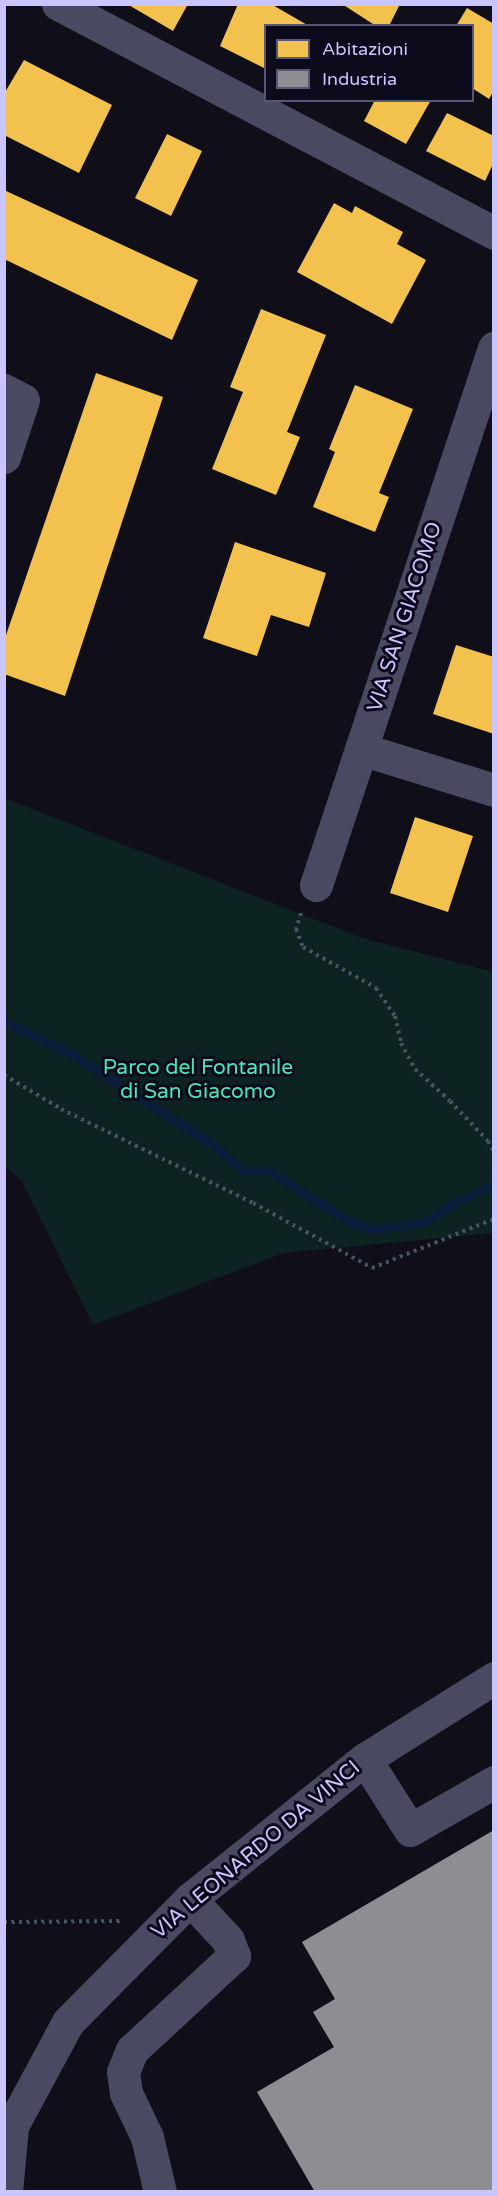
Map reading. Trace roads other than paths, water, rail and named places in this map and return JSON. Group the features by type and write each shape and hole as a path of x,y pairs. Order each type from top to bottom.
{"street":[{"path":"58,4 494,233"},
{"name":"VIA SAN GIACOMO","path":"315,885 494,348"},
{"path":"4,390 23,400 4,457"},
{"path":"361,749 494,790"},
{"name":"VIA LEONARDO DA VINCI","path":"6,2192 12,2126 68,2022 190,1899 365,1759 494,1678"},
{"path":"365,1759 410,1830 494,1782"},
{"path":"160,2192 147,2137 126,2092 123,2072 132,2050 234,1956 228,1940 190,1899"}],"waterway":[{"path":"4,1021 73,1055 215,1146 243,1171 269,1171 346,1220 371,1230 426,1222 452,1204 494,1184"}],"park label":[{"name":"Parco del Fontanile di San Giacomo","path":"198,1080"}]}
